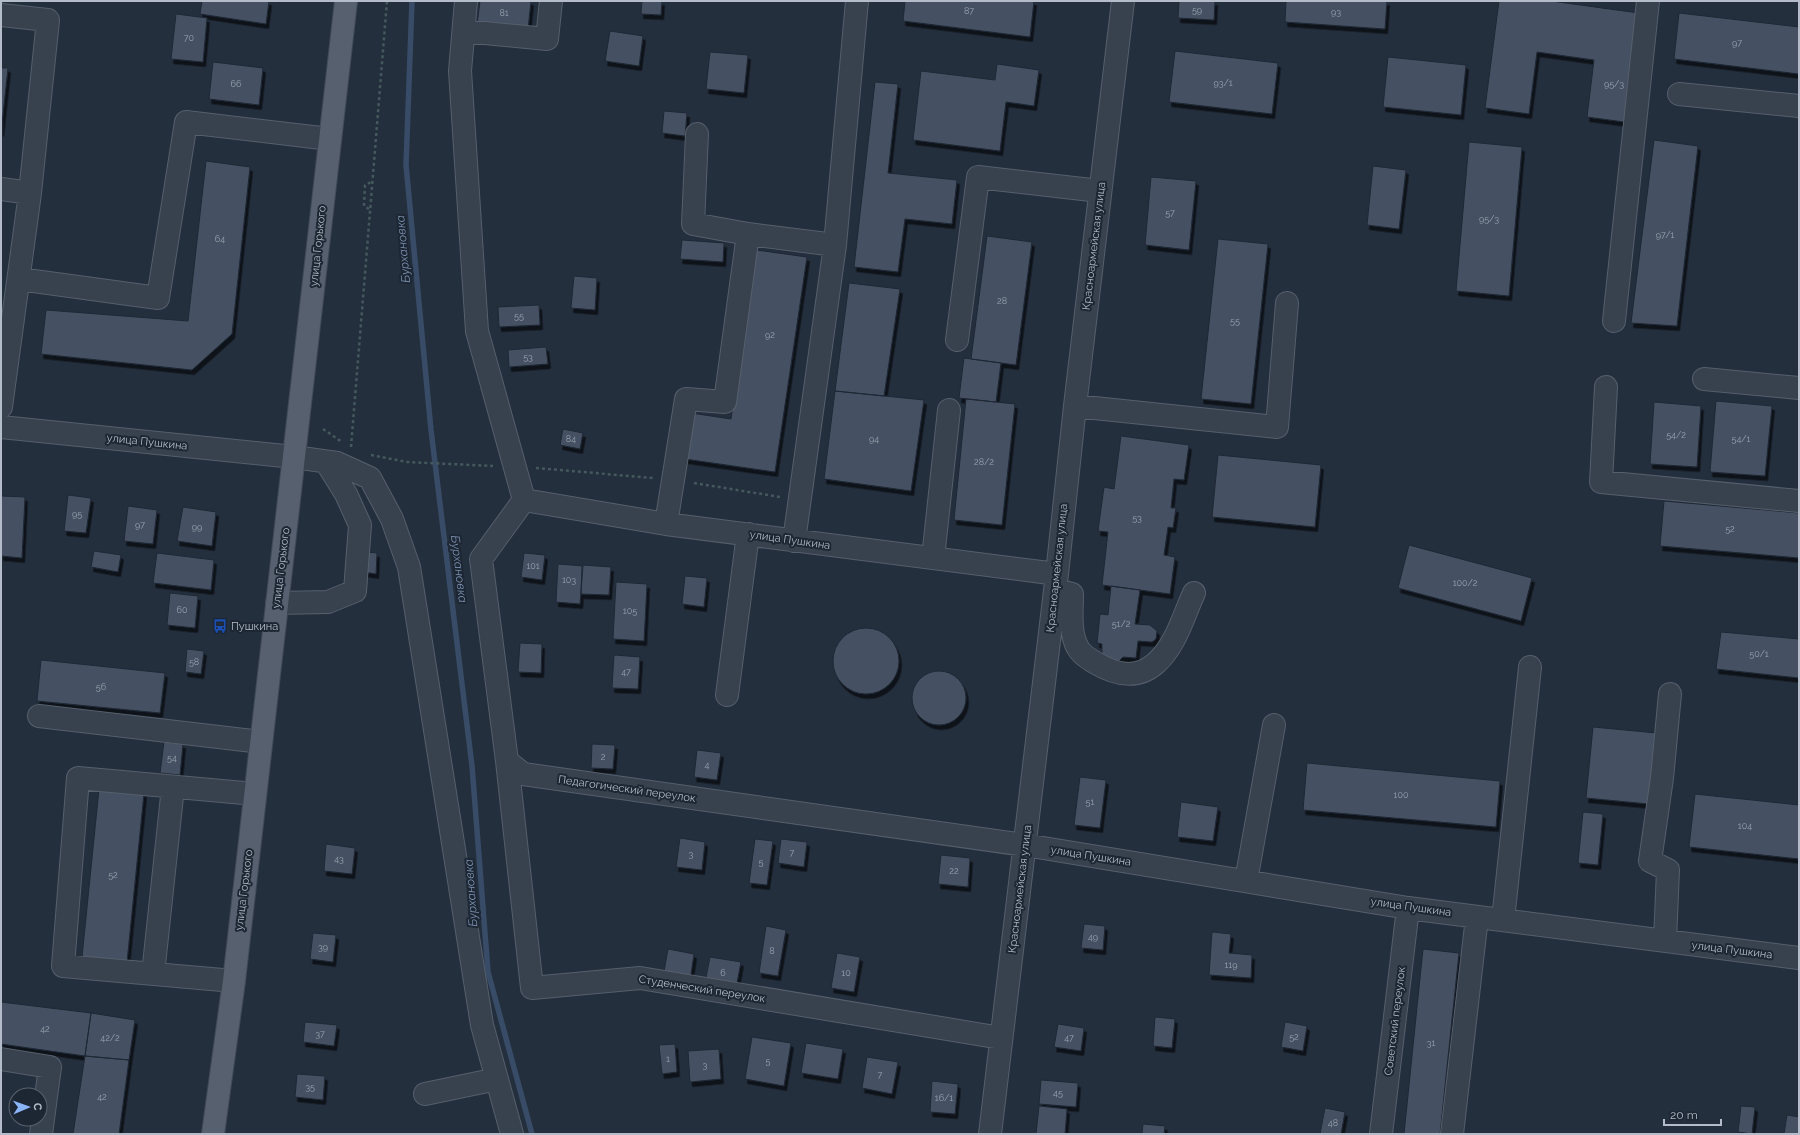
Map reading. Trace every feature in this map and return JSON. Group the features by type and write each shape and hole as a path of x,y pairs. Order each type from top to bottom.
{"main road":[{"name":"улица Горького","path":"213,1134 234,981 346,1"}],"street":[{"path":"466,1 460,71 478,330 524,500 481,559 507,761"},
{"path":"464,31 547,40 551,1"},
{"path":"794,540 834,245 857,1"},
{"name":"Красноармейская улица","path":"990,1134 1056,582 1122,1"},
{"path":"1614,321 1648,1"},
{"path":"1,15 48,20 30,193 1,408"},
{"path":"1679,94 1799,106"},
{"path":"19,279 158,298 186,122 330,139"},
{"path":"697,134 693,224 748,234 834,245"},
{"path":"957,340 978,177 1100,191"},
{"path":"1,188 30,193"},
{"path":"666,524 686,399 724,402 748,234"},
{"path":"1075,406 1277,427 1286,303"},
{"path":"1704,379 1799,388"},
{"path":"1606,387 1601,482 1799,501"},
{"path":"932,558 950,410"},
{"name":"улица Пушкина","path":"1,427 294,457 337,463 370,478 392,519 408,567 482,1025 497,1079 509,1134"},
{"path":"277,603 328,602 355,591 360,525 346,494 326,462"},
{"name":"улица Пушкина","path":"524,500 666,524 932,558 1056,582 1072,594 1073,632 1078,649 1086,657 1109,671 1120,674 1136,673 1145,670 1162,656 1176,634 1194,593"},
{"path":"728,695 748,534"},
{"path":"1503,920 1530,667"},
{"path":"1665,941 1668,870 1650,861 1662,778 1670,694"},
{"path":"39,716 261,742"},
{"path":"1246,881 1274,725"},
{"name":"Педагогический переулок","path":"507,761 523,774 1025,845"},
{"name":"Студенческий переулок","path":"507,761 532,988 640,978 1001,1038"},
{"path":"234,981 63,966 78,778 255,794"},
{"path":"152,974 174,787"},
{"name":"улица Пушкина","path":"1025,845 1408,908 1799,958"},
{"name":"Советский переулок","path":"1382,1134 1408,908"},
{"path":"1452,1134 1477,917"},
{"path":"1,1059 50,1067 41,1134"},
{"path":"425,1094 497,1079"}],"path":[{"path":"323,429 352,450 369,209 387,1"},
{"path":"369,209 364,206 365,185 372,182"},
{"path":"369,454 407,462 514,467 673,480 800,500"}],"building":[{"path":"202,1 269,1 266,24 200,14"},
{"path":"480,1 531,1 528,29 477,25"},
{"path":"642,1 662,1 661,15 641,14"},
{"path":"905,1 1034,1 1030,37 903,21"},
{"path":"1179,1 1215,1 1214,20 1178,18"},
{"path":"1286,1 1387,1 1385,29 1285,22"},
{"path":"1499,1 1551,1 1646,14 1632,123 1587,117 1594,60 1537,52 1529,114 1485,108"},
{"path":"1679,13 1799,27 1799,74 1674,59"},
{"path":"176,14 207,18 203,62 171,59"},
{"path":"610,31 643,36 639,66 605,61"},
{"path":"1175,51 1278,63 1272,114 1169,102"},
{"path":"710,52 748,55 744,93 706,89"},
{"path":"1388,57 1466,65 1461,115 1383,107"},
{"path":"213,62 263,68 259,105 209,99"},
{"path":"997,64 1039,70 1034,106 1006,102 1000,151 913,140 921,71 995,80"},
{"path":"1,68 8,68 1,132"},
{"path":"875,82 898,84 888,173 957,180 952,224 905,219 898,272 854,267"},
{"path":"664,111 687,113 685,136 662,133"},
{"path":"1654,140 1698,146 1677,326 1631,323"},
{"path":"1469,142 1522,147 1509,296 1456,291"},
{"path":"206,161 250,167 232,334 192,370 41,354 46,310 188,321"},
{"path":"1373,166 1406,170 1399,229 1367,225"},
{"path":"1151,177 1196,181 1189,250 1145,245"},
{"path":"987,236 1032,242 1016,365 971,359"},
{"path":"1218,239 1268,244 1251,404 1201,399"},
{"path":"682,240 724,243 723,262 680,259"},
{"path":"756,250 807,257 775,472 685,459 691,413 731,419"},
{"path":"574,276 597,278 595,310 571,308"},
{"path":"849,283 900,289 884,396 835,391"},
{"path":"539,305 540,325 499,327 498,307"},
{"path":"546,347 548,364 509,367 508,350"},
{"path":"964,358 1001,363 996,402 959,398"},
{"path":"835,391 924,400 911,491 824,479"},
{"path":"966,399 1015,404 1002,525 954,520"},
{"path":"1716,401 1772,406 1765,476 1710,472"},
{"path":"1654,402 1701,406 1697,467 1650,464"},
{"path":"563,429 583,433 580,449 560,445"},
{"path":"1121,436 1189,445 1184,480 1174,479 1171,508 1176,508 1173,528 1168,527 1164,555 1175,557 1170,594 1102,585 1108,532 1098,531 1104,487 1114,489"},
{"path":"1218,455 1321,465 1315,527 1212,517"},
{"path":"68,495 91,498 86,533 64,531"},
{"path":"1,496 25,497 22,558 1,556"},
{"path":"1664,501 1799,513 1799,558 1660,546"},
{"path":"128,506 157,510 153,544 124,541"},
{"path":"183,507 216,512 212,546 177,541"},
{"path":"1409,545 1532,578 1521,621 1398,588"},
{"path":"94,551 121,555 118,572 91,567"},
{"path":"365,552 377,553 376,574 364,572"},
{"path":"157,553 214,560 211,590 153,583"},
{"path":"524,553 545,555 542,580 521,577"},
{"path":"558,564 583,566 580,604 556,602"},
{"path":"582,565 611,567 609,595 581,594"},
{"path":"685,576 707,578 704,607 682,604"},
{"path":"616,582 647,584 644,641 613,639"},
{"path":"1111,586 1140,590 1135,624 1150,625 1157,631 1156,639 1152,642 1138,641 1136,658 1123,657 1118,662 1102,657 1102,644 1097,643 1100,614 1108,615"},
{"path":"170,593 198,596 195,628 167,625"},
{"path":"860,628 872,628 884,633 894,643 899,655 897,674 884,689 872,694 860,694 848,689 838,679 833,667 833,655 838,643 848,633"},
{"path":"1721,632 1799,639 1799,678 1716,669"},
{"path":"520,643 542,644 541,673 518,672"},
{"path":"187,649 204,651 201,674 185,672"},
{"path":"614,655 640,657 638,689 612,688"},
{"path":"41,660 165,673 160,713 37,701"},
{"path":"934,671 944,671 954,675 962,683 966,693 966,703 962,713 954,721 944,725 934,725 924,721 916,713 912,703 912,693 916,683 924,675"},
{"path":"1593,727 1656,733 1649,804 1586,798"},
{"path":"164,742 183,744 180,775 160,773"},
{"path":"592,744 615,745 613,769 591,768"},
{"path":"697,750 721,753 717,780 694,777"},
{"path":"1307,763 1500,781 1496,827 1303,810"},
{"path":"1080,777 1106,780 1100,828 1074,825"},
{"path":"99,789 144,793 127,962 82,957"},
{"path":"1695,794 1799,805 1799,859 1689,847"},
{"path":"1181,802 1218,807 1213,841 1177,837"},
{"path":"1583,812 1603,814 1598,865 1578,863"},
{"path":"680,838 705,842 702,870 676,867"},
{"path":"755,839 773,841 767,885 749,883"},
{"path":"781,839 807,842 804,867 778,863"},
{"path":"326,844 355,848 352,874 324,871"},
{"path":"941,855 970,858 968,887 938,884"},
{"path":"1084,924 1105,926 1103,950 1081,948"},
{"path":"766,926 786,930 778,976 759,973"},
{"path":"1212,932 1231,934 1229,953 1252,955 1251,978 1209,975"},
{"path":"313,933 336,935 333,962 310,959"},
{"path":"668,949 694,954 690,981 663,977"},
{"path":"1423,949 1459,953 1440,1134 1404,1134"},
{"path":"837,953 860,957 854,992 831,988"},
{"path":"710,957 741,962 736,988 705,983"},
{"path":"1,1002 91,1013 85,1056 1,1044"},
{"path":"91,1013 135,1020 129,1060 85,1056"},
{"path":"1155,1017 1175,1019 1172,1048 1153,1046"},
{"path":"305,1022 337,1025 334,1046 303,1042"},
{"path":"1285,1022 1307,1026 1303,1051 1281,1047"},
{"path":"1058,1024 1084,1028 1081,1051 1054,1047"},
{"path":"752,1037 791,1043 784,1086 745,1079"},
{"path":"806,1043 843,1049 838,1079 801,1073"},
{"path":"675,1044 677,1072 662,1074 659,1045"},
{"path":"719,1049 721,1079 690,1082 688,1051"},
{"path":"85,1056 129,1060 119,1134 73,1134"},
{"path":"867,1057 898,1062 892,1094 862,1088"},
{"path":"297,1074 325,1076 323,1100 295,1097"},
{"path":"1041,1080 1078,1083 1076,1107 1039,1104"},
{"path":"932,1081 958,1084 955,1114 930,1112"},
{"path":"1039,1106 1067,1109 1065,1134 1036,1134"},
{"path":"1741,1106 1755,1107 1752,1134 1738,1132"},
{"path":"1325,1108 1345,1112 1341,1134 1320,1134"},
{"path":"1787,1115 1799,1117 1799,1134 1784,1134"},
{"path":"1143,1124 1165,1126 1164,1134 1142,1134"}],"waterway":[{"name":"Бурхановка","path":"412,1 406,165 431,430 472,766 488,972 532,1134"}],"place":[{"name":"Пушкина","path":"220,626"}]}
